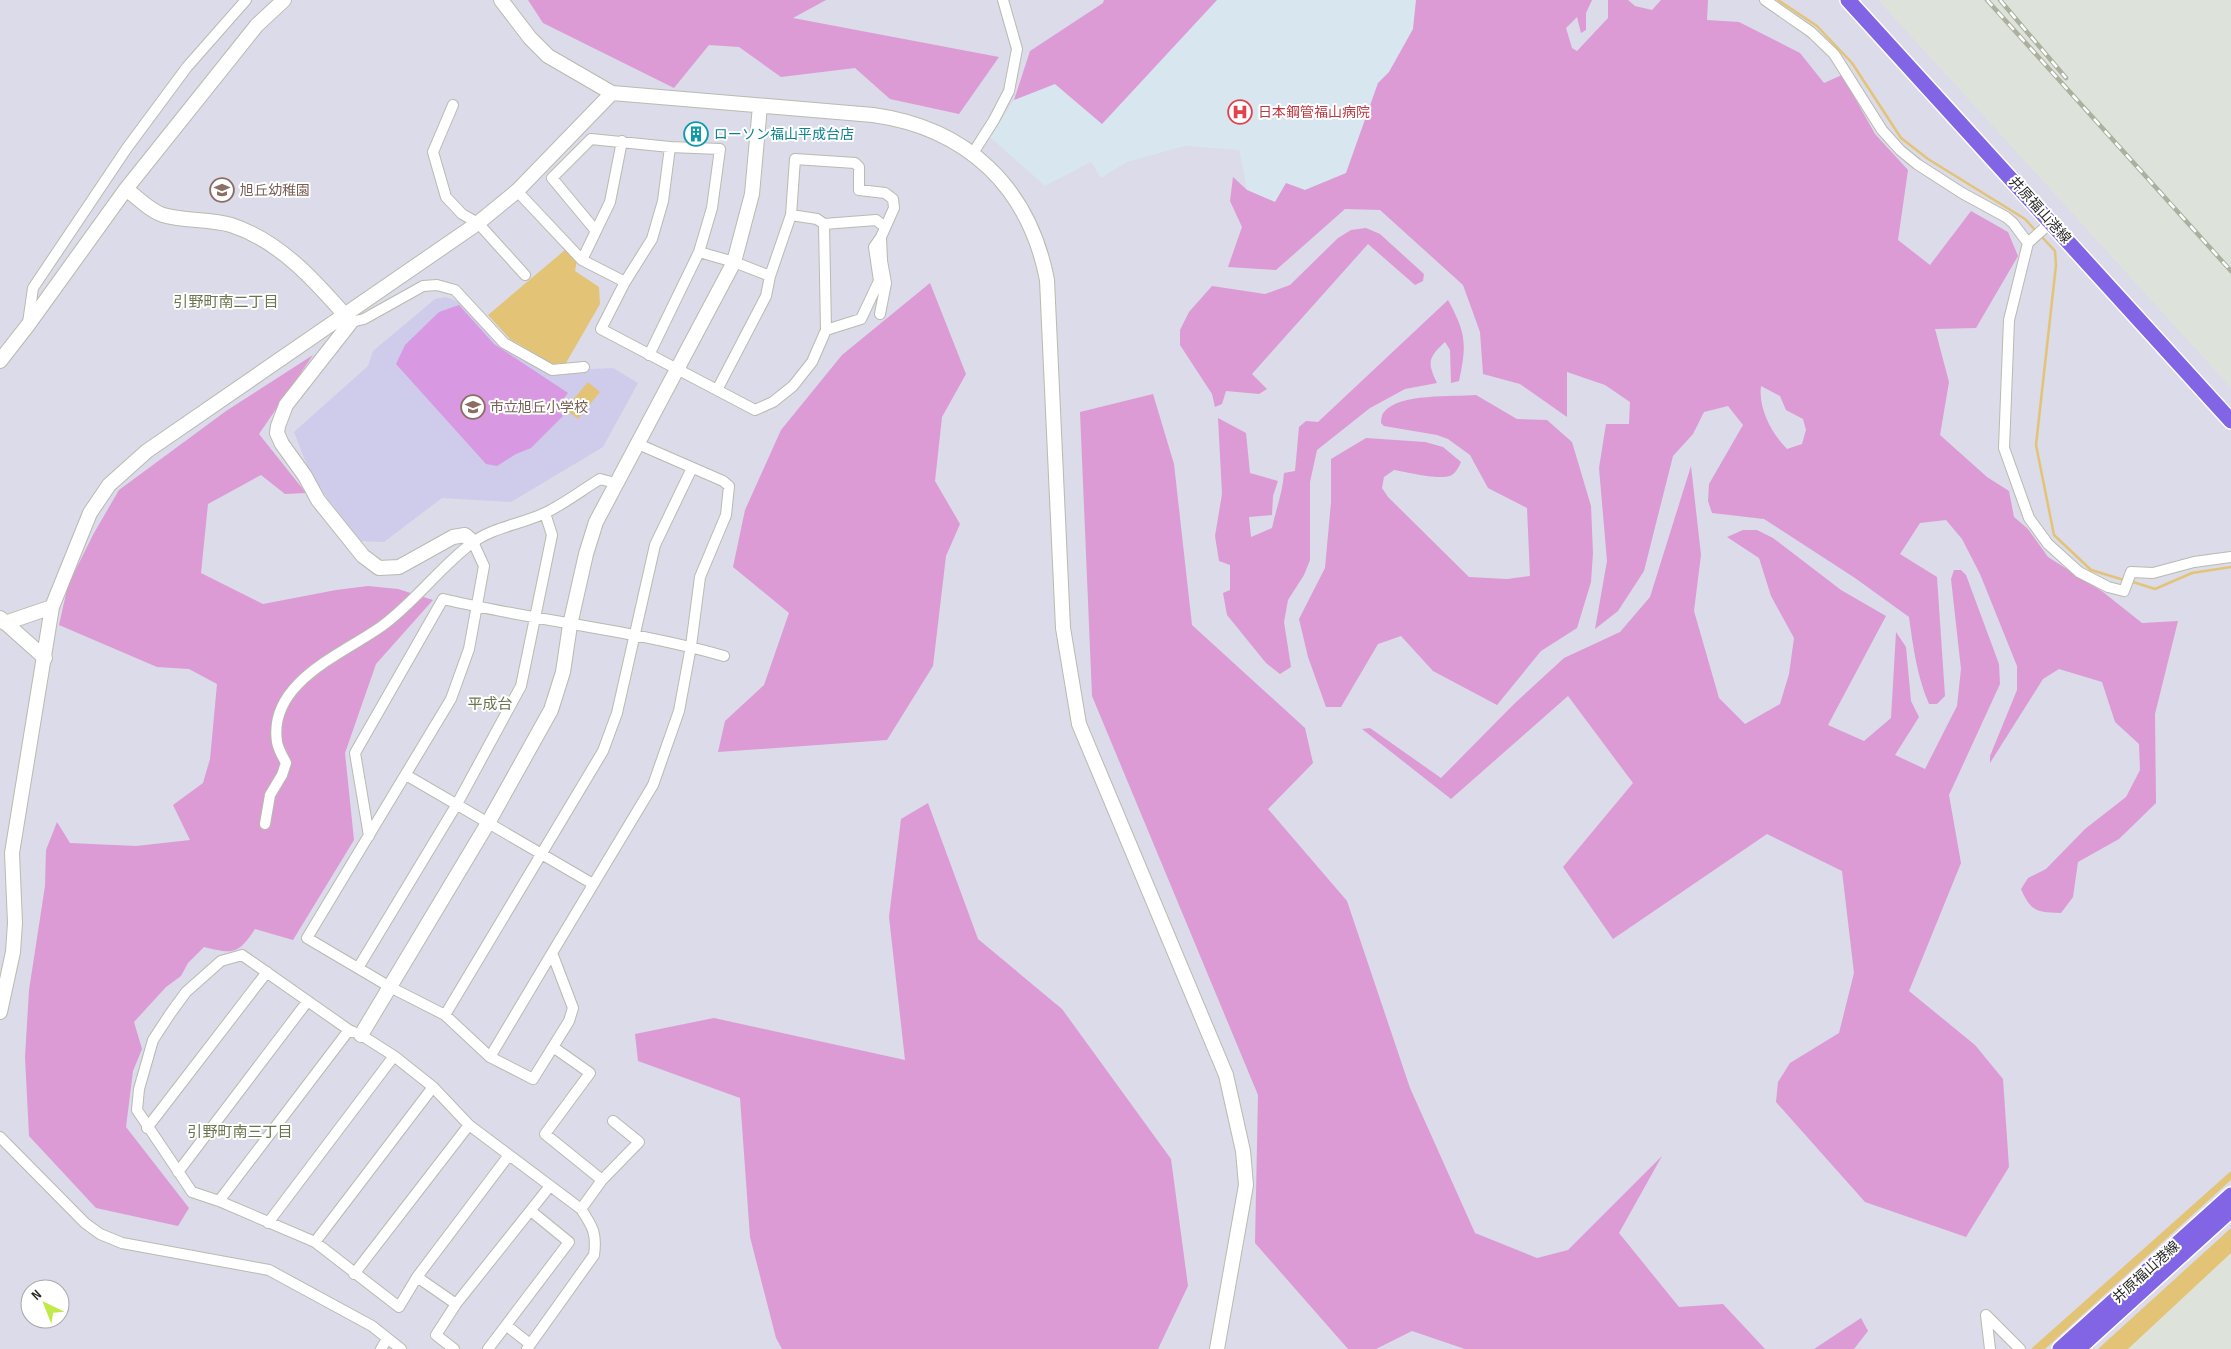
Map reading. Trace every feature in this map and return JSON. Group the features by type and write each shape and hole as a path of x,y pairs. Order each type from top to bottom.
{"main road":[{"name":"井原福山港線","path":"1848,0 2047,226 2231,421"},
{"name":"井原福山港線","path":"1862,0 2231,407"},
{"name":"井原福山港線","path":"2060,1349 2231,1195"},
{"name":"井原福山港線","path":"2078,1349 2231,1210"}],"street":[{"path":"28,326 33,288 127,148 187,67 246,0"},
{"path":"0,361 28,326 126,189 257,25 284,0"},
{"path":"501,0 530,38 548,56 612,94 894,118 942,134 973,153 992,170 1021,210 1034,233 1043,256 1047,280 1064,628 1080,724 1226,1075 1243,1151 1246,1185 1217,1349"},
{"path":"973,153 994,120 1009,91 1017,49 1004,0"},
{"path":"1765,0 1811,32 1834,54 1882,130 1900,150 1924,169 2006,217 2030,241"},
{"path":"0,1012 13,952 15,923 12,853 52,607 90,513 109,485 125,468 147,451 348,319 478,223 517,191 612,94"},
{"path":"453,105 433,152 446,197 462,214 478,223 525,275"},
{"path":"219,1201 390,987 488,823 551,710 563,672 570,625 586,554 596,522 615,483 638,444 734,262 752,194 760,106"},
{"path":"596,230 552,178 591,139 670,147 720,149 712,208 699,252 648,355"},
{"path":"582,260 610,202 622,141"},
{"path":"670,147 663,201 652,239 625,282 601,329 755,410 774,402 793,386 812,362 826,330 824,224"},
{"path":"717,390 766,296 770,276 791,215 795,159 855,163 859,167 860,190 885,193 893,199 894,208 874,246 879,280 861,319 826,330"},
{"path":"126,189 163,215 229,224 251,232 272,245 299,267 348,319 364,319 423,286 436,284 455,290 504,343 544,366 552,370 584,368"},
{"path":"517,191 582,260 625,282"},
{"path":"791,215 817,219 824,224 876,220 883,232 882,261 886,283 880,314"},
{"path":"2047,226 2030,241 2009,320 2004,448 2029,518 2048,544 2079,572 2108,587 2124,591 2131,572 2153,573 2194,562 2231,557"},
{"path":"699,252 734,262 770,276"},
{"path":"348,319 286,405 277,433 282,444 305,476 318,500 363,556 379,568 400,567 453,537 465,535 473,542 484,566 470,649 451,699 307,938 390,987 445,1015 490,1057 533,1079 569,1021 572,1008 552,953"},
{"path":"490,1057 653,785 678,710 691,646 700,577 726,515 730,486 723,481 638,444"},
{"path":"445,1015 602,751 617,713 655,545 692,468"},
{"path":"265,824 270,795 282,775 286,763 277,744 276,728 282,705 295,686 343,649 383,625 473,542 502,528 546,513 600,479 615,483"},
{"path":"358,968 457,804 521,686 552,535 546,513"},
{"path":"369,836 355,753 443,599 570,625 634,634 691,646 724,656"},
{"path":"3,620 52,607"},
{"path":"3,620 45,658"},
{"path":"406,775 593,884"},
{"path":"506,1326 528,1346 594,1256 596,1240 592,1226 581,1209 469,1125 433,1087 394,1056 307,1002 242,955 221,961 186,992 153,1040 139,1089 137,1110 147,1128 192,1192 219,1201 315,1242 398,1307 417,1277 508,1155"},
{"path":"147,1128 267,972"},
{"path":"178,1172 307,1002"},
{"path":"553,1047 590,1073 545,1134 602,1180"},
{"path":"268,1223 394,1056"},
{"path":"315,1242 433,1087"},
{"path":"581,1209 602,1180 639,1142 613,1121"},
{"path":"354,1274 469,1125"},
{"path":"0,1137 85,1223 100,1234 122,1243 269,1270 372,1326 401,1349"},
{"path":"454,1349 436,1335 456,1304 550,1186"},
{"path":"488,1349 570,1242 531,1211"},
{"path":"417,1277 456,1304"},
{"path":"1990,1349 1986,1315 2020,1349"},
{"path":"381,1349 387,1339"}],"shaded area":[{"path":"528,0 826,0 793,18 999,57 959,114 890,99 855,68 781,77 739,47 709,45 674,88 543,23"},
{"path":"1104,0 1217,0 1102,124 1055,84 1014,100 1030,51 1103,3"},
{"name":"日本鋼管福山病院","path":"1217,0 1416,0 1413,29 1389,72 1378,83 1346,173 1275,202 1247,190 1239,150 1185,146 1127,162 1101,178 1091,162 1045,186 990,137 1014,100 1055,84 1102,124"},
{"path":"1416,0 1592,0 1586,13 1586,30 1581,33 1577,17 1566,28 1572,48 1577,51 1608,18 1608,0 1628,0 1635,6 1652,10 1661,0 1708,0 1707,20 1739,22 1800,53 1824,83 1842,75 1875,134 1908,170 1898,240 1930,265 1971,211 2008,232 2018,256 1976,328 1935,329 1949,382 1940,435 1987,477 2009,491 2014,517 2028,529 2048,557 2103,592 2142,623 2178,621 2155,714 2156,803 2119,839 2078,862 2073,897 2061,913 2036,909 2028,902 2021,889 2028,878 2046,869 2085,829 2126,797 2140,770 2139,744 2115,722 2102,682 2059,669 2043,679 1990,763 1990,756 2017,690 2017,666 1980,574 1962,539 1946,520 1920,523 1900,554 1937,577 1945,696 1937,704 1929,704 1918,672 1909,617 1855,578 1764,519 1712,513 1708,501 1709,484 1743,425 1728,406 1704,412 1693,434 1673,456 1644,571 1618,611 1595,629 1607,561 1599,468 1606,424 1629,424 1630,402 1605,385 1567,372 1567,417 1520,384 1483,374 1480,332 1463,285 1380,210 1345,209 1276,270 1228,267 1242,227 1230,201 1233,177 1247,190 1275,202 1286,183 1305,190 1346,173 1378,83 1389,72 1413,29","holes":["1761,386 1780,396 1786,410 1803,419 1806,430 1802,444 1787,449 1776,436 1767,420 1762,403"]},
{"path":"1878,0 2231,0 2231,388"},
{"path":"1366,228 1380,234 1424,274 1423,281 1415,285 1368,244 1252,374 1267,389 1259,394 1226,391 1222,404 1215,407 1212,394 1180,345 1180,330 1189,312 1212,286 1265,294 1290,285 1338,238 1351,230"},
{"path":"565,250 577,260 575,271 599,287 600,304 566,363 553,364 510,339 488,315"},
{"path":"930,283 966,374 942,417 935,481 960,524 946,556 933,666 887,740 718,752 725,721 764,685 789,613 733,567 745,510 781,430 842,355"},
{"name":"市立旭丘小学校","path":"446,297 460,302 497,342 549,371 613,368 638,383 603,447 511,502 442,498 384,542 361,541 310,473 294,432 368,366 373,351 435,299"},
{"path":"1448,300 1462,330 1464,348 1459,381 1451,383 1450,350 1445,342 1432,356 1431,361 1437,383 1405,389 1370,408 1317,450 1310,482 1310,560 1304,575 1288,600 1284,622 1291,667 1280,674 1266,663 1227,615 1223,593 1230,590 1230,565 1219,561 1215,536 1222,494 1218,418 1246,433 1250,473 1278,481 1273,496 1272,515 1249,517 1251,537 1272,528 1284,473 1295,471 1299,427 1306,421 1318,422"},
{"path":"459,305 494,344 568,393 556,409 563,416 531,448 516,454 497,466 486,464 396,364 405,345 439,312"},
{"path":"313,355 259,434 306,493 285,494 261,475 208,504 201,573 263,604 368,586 398,589 433,600 376,664 345,753 354,840 293,940 255,929 244,944 234,950 222,951 204,947 188,963 181,976 166,987 134,1022 142,1049 133,1071 126,1127 189,1208 178,1226 96,1208 29,1136 25,1057 29,990 45,886 46,850 57,822 70,843 136,846 190,840 173,805 203,783 210,759 217,684 189,669 157,667 59,625 68,585 94,533 119,490 226,411"},
{"path":"588,382 600,392 578,419 565,409"},
{"path":"1153,394 1174,464 1192,625 1305,728 1313,763 1268,809 1347,901 1410,1088 1475,1233 1537,1258 1568,1250 1662,1156 1619,1233 1679,1307 1723,1304 1765,1349 1465,1349 1412,1331 1376,1349 1348,1349 1255,1243 1258,1095 1092,696 1080,412"},
{"path":"1476,395 1517,419 1547,420 1572,442 1591,506 1593,553 1591,582 1577,628 1541,651 1497,705 1433,671 1401,636 1378,644 1341,707 1326,707 1308,657 1299,619 1325,568 1331,502 1331,459 1366,438 1425,442 1443,447 1461,462 1452,475 1432,477 1394,470 1384,477 1382,488 1388,497 1469,577 1507,579 1530,576 1527,508 1488,488 1470,455 1448,439 1437,435 1384,426 1381,423 1384,412 1391,406 1401,402 1427,397"},
{"path":"1691,466 1701,555 1694,611 1719,698 1745,724 1780,704 1789,674 1794,638 1771,596 1759,558 1727,537 1743,530 1757,530 1773,538 1841,590 1886,616 1828,725 1864,741 1891,718 1896,632 1906,647 1911,701 1919,717 1895,755 1925,769 1957,706 1961,669 1951,579 1954,570 1961,570 1966,575 1999,664 2000,684 1949,795 1961,863 1909,991 1975,1045 2003,1079 2009,1167 1966,1237 1865,1202 1776,1102 1778,1082 1790,1063 1839,1033 1854,973 1842,871 1767,834 1613,939 1563,867 1633,783 1568,696 1451,799 1362,729 1370,728 1441,778 1514,704 1564,658 1620,632 1650,597"},
{"path":"928,803 978,939 1062,1009 1171,1159 1188,1286 1158,1349 782,1349 776,1338 750,1237 740,1098 638,1061 635,1034 714,1018 905,1060 889,917 901,819"},
{"path":"2231,1171 2231,1180 2045,1349 2031,1349"},
{"path":"2231,1228 2231,1253 2128,1349 2098,1349"},
{"path":"2231,1251 2231,1349 2123,1349"},
{"path":"1861,1318 1868,1331 1854,1349 1814,1349"}],"waterway":[{"path":"1778,0 1817,26 1852,63 1901,138 1928,159 2025,219 2036,231"},
{"path":"2040,235 2055,251 2056,265 2036,445 2054,535 2091,570 2124,580"},
{"path":"2130,581 2155,589 2192,573 2231,567"}],"railway":[{"path":"1987,0 2231,271"},
{"path":"2000,0 2066,78"}],"place":[{"name":"日本鋼管福山病院","path":"1240,112"},
{"name":"ローソン福山平成台店","path":"696,134"},
{"name":"旭丘幼稚園","path":"222,190"},
{"name":"市立旭丘小学校","path":"473,407"}],"district":[{"name":"引野町南二丁目","path":"226,302"},
{"name":"平成台","path":"490,704"},
{"name":"引野町南三丁目","path":"240,1132"}]}
